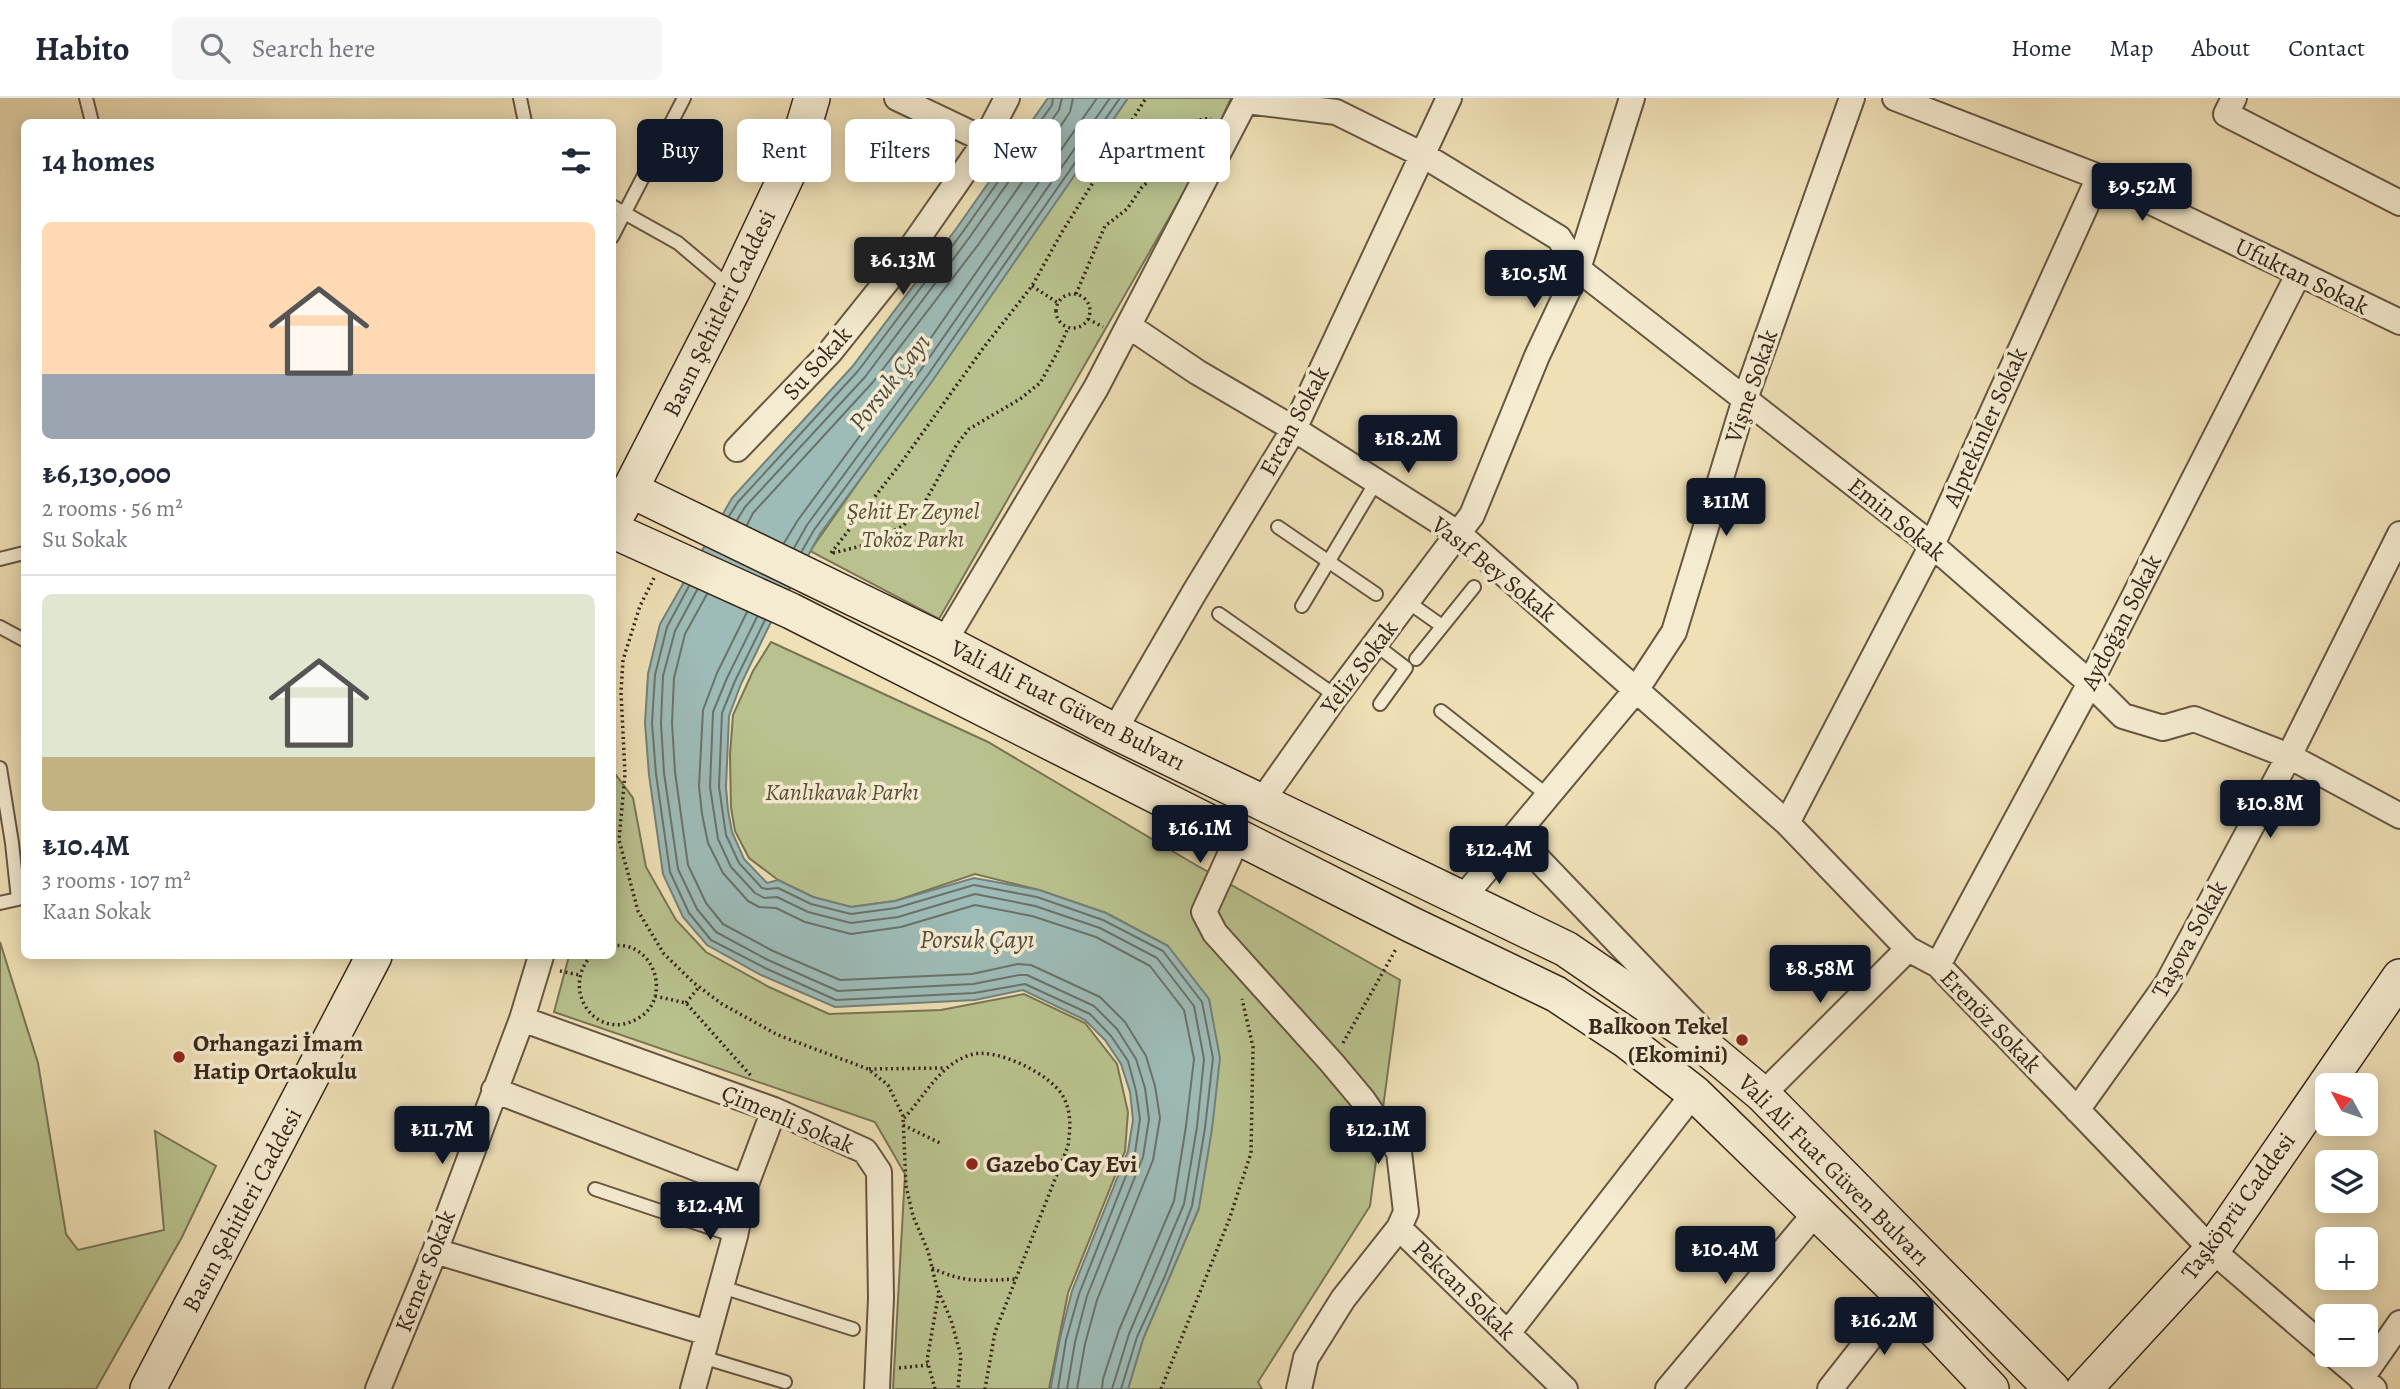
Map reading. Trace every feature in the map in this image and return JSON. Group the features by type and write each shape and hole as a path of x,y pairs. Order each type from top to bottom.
{"main road":[{"name":"Basın Şehitleri Caddesi","path":"616,515 733,289 793,162 812,98"},
{"name":"Vali Ali Fuat Güven Bulvarı","path":"631,490 693,520 819,570 944,642 1114,731 1566,949 1690,1034 1762,1094 2052,1389"},
{"name":"Vali Ali Fuat Güven Bulvarı","path":"616,532 791,611 1238,838 1556,994 1627,1041 1694,1093 1903,1296 1991,1389"},
{"name":"Basın Şehitleri Caddesi","path":"148,1389 372,959"},
{"name":"Taşköprü Caddesi","path":"2084,1389 2212,1250 2400,977"}],"street":[{"path":"897,98 969,132"},
{"name":"Su Sokak","path":"996,119 1007,98"},
{"name":"Ercan Sokak","path":"1114,731 1294,429 1449,98"},
{"name":"Yeliz Sokak","path":"1261,802 1336,696 1472,515 1537,356 1578,269 1632,98"},
{"name":"Vişne Sokak","path":"1462,899 1636,690 1674,632 1745,399 1852,98"},
{"name":"Ufuktan Sokak","path":"1895,98 2099,177 2400,322"},
{"path":"944,642 1096,388 1247,99"},
{"name":"Emin Sokak","path":"1247,99 1336,112 1423,155 1559,238 1578,269 1932,545 2090,683 2123,716 2163,728 2194,719 2289,756 2400,816"},
{"path":"2230,106 2400,203"},
{"name":"Su Sokak","path":"737,449 830,352 895,271 969,163"},
{"name":"Alptekinler Sokak","path":"1787,823 1932,545 2099,177"},
{"name":"Aydoğan Sokak","path":"1938,965 2090,683 2298,275"},
{"name":"Vasıf Bey Sokak","path":"1129,327 1196,372 1294,429 1459,534 1636,690"},
{"name":"Taşova Sokak","path":"2077,1110 2167,984 2289,756 2400,534"},
{"name":"Erenöz Sokak","path":"1636,690 1787,823 1908,949 1938,965 2212,1250 2315,1339"},
{"path":"1516,835 1762,1094 1908,949"},
{"name":"Pekcan Sokak","path":"1238,838 1204,912 1215,933 1332,1063 1399,1152 1406,1212 1399,1228 1565,1389"},
{"name":"Kemer Sokak","path":"378,1389 435,1251 522,1019 540,959"},
{"name":"Çimenli Sokak","path":"522,1019 774,1110 865,1151 879,1171 881,1298 877,1389"},
{"path":"494,1090 745,1187"},
{"path":"1508,1333 1694,1093"},
{"path":"693,1389 722,1287 745,1187 774,1110"},
{"path":"1668,1389 1817,1211"},
{"path":"1299,1389 1306,1358 1343,1299 1399,1228"},
{"path":"435,1251 708,1333"},
{"path":"1830,1389 1903,1296"},
{"path":"2348,1367 2368,1384 2400,1323"}],"lane":[{"path":"86,98 91,119"},
{"path":"520,98 524,119"},
{"path":"684,98 618,209 678,243 733,289"},
{"path":"1302,606 1376,482"},
{"path":"1278,527 1376,594"},
{"path":"0,559 21,554"},
{"path":"1416,659 1474,587"},
{"path":"1408,602 1442,626"},
{"path":"1219,614 1336,696"},
{"path":"0,627 21,638"},
{"path":"1376,645 1406,668 1380,704"},
{"path":"1441,711 1547,794"},
{"path":"0,768 18,899 0,903"},
{"path":"595,1189 735,1236"},
{"path":"722,1287 853,1329"},
{"path":"702,1357 785,1382"}],"path":[{"path":"1132,119 1146,98"},
{"path":"1230,122 1234,123"},
{"path":"819,570 1032,286 1093,182"},
{"path":"1076,294 1105,226 1127,209 1148,182"},
{"path":"1032,286 1058,303"},
{"path":"1076,294 1089,303 1090,314 1085,324 1074,328 1063,325 1056,315 1058,303 1065,296 1076,294"},
{"path":"819,570 903,526 925,502 957,444 969,429 1020,399 1040,383 1068,328"},
{"path":"671,557 640,606 623,660 621,692 625,774 619,841 638,911 664,954 699,987 722,1004 778,1035 868,1069 888,1085 903,1119 906,1186 913,1216 951,1320 961,1356 958,1389"},
{"path":"1332,1063 1410,924"},
{"path":"588,959 579,975 578,988 589,1012 599,1020 611,1024 636,1020 647,1012 655,996 656,975 651,963 642,953 631,947 616,946"},
{"path":"686,1003 699,987"},
{"path":"1161,1389 1229,1220 1251,1153 1253,1047 1241,994"},
{"path":"655,996 686,1003 754,1080"},
{"path":"903,1119 943,1069 971,1054 995,1055 1019,1062 1044,1077 1063,1096 1071,1117 1068,1146 995,1332 985,1389"},
{"path":"868,1069 943,1069"},
{"path":"903,1125 942,1144"},
{"path":"932,1268 954,1278 1016,1279"},
{"path":"935,1389 927,1360 939,1292"},
{"path":"894,1369 928,1365"}],"green space":[{"name":"Şehit Er Zeynel Toköz Parkı","path":"1128,98 1231,98 1221,119 1113,119"},
{"name":"Şehit Er Zeynel Toköz Parkı","path":"1075,174 1075,182 1190,182 939,619 810,551"},
{"name":"Kanlıkavak Parkı","path":"771,642 988,742 1196,865 1400,980 1370,1206 1258,1382 1262,1389 1128,1389 1143,1339 1199,1208 1168,946 1106,913 1039,890 975,874 895,901 851,907 813,897 778,880 749,858 735,831 731,808 730,755 733,715 753,671"},
{"path":"616,775 633,798 646,867 676,920 706,952 769,987 829,1014 941,1010 1024,994 1085,1023 1117,1064 1128,1112 1125,1151 1068,1293 1049,1389 893,1389 905,1174 875,1122 554,1012 568,959 616,959"},
{"path":"0,942 38,1063 66,1234 78,1250 164,1230 155,1131 216,1166 182,1237 96,1389 0,1389"}],"water":[{"name":"Porsuk Çayı","path":"1048,98 1128,98 1113,119 1075,119 1075,175 933,380 820,534 770,624 729,716 726,787 732,832 744,859 767,883 778,880 813,897 851,907 895,901 974,878 1039,890 1106,913 1168,946 1209,999 1220,1058 1199,1208 1143,1339 1128,1389 1051,1389 1072,1291 1128,1151 1133,1120 1130,1092 1121,1064 1105,1040 1085,1020 1023,990 975,1000 835,1007 761,975 707,945 683,917 663,874 649,775 645,723 648,674 660,624 732,498 852,367 989,182 1061,182 1061,119 1033,119"}],"place":[{"name":"Balkoon Tekel (Ekomini)","path":"1742,1040"},
{"name":"Orhangazi İmam Hatip Ortaokulu","path":"179,1057"},
{"name":"Gazebo Cay Evi","path":"972,1164"}]}
